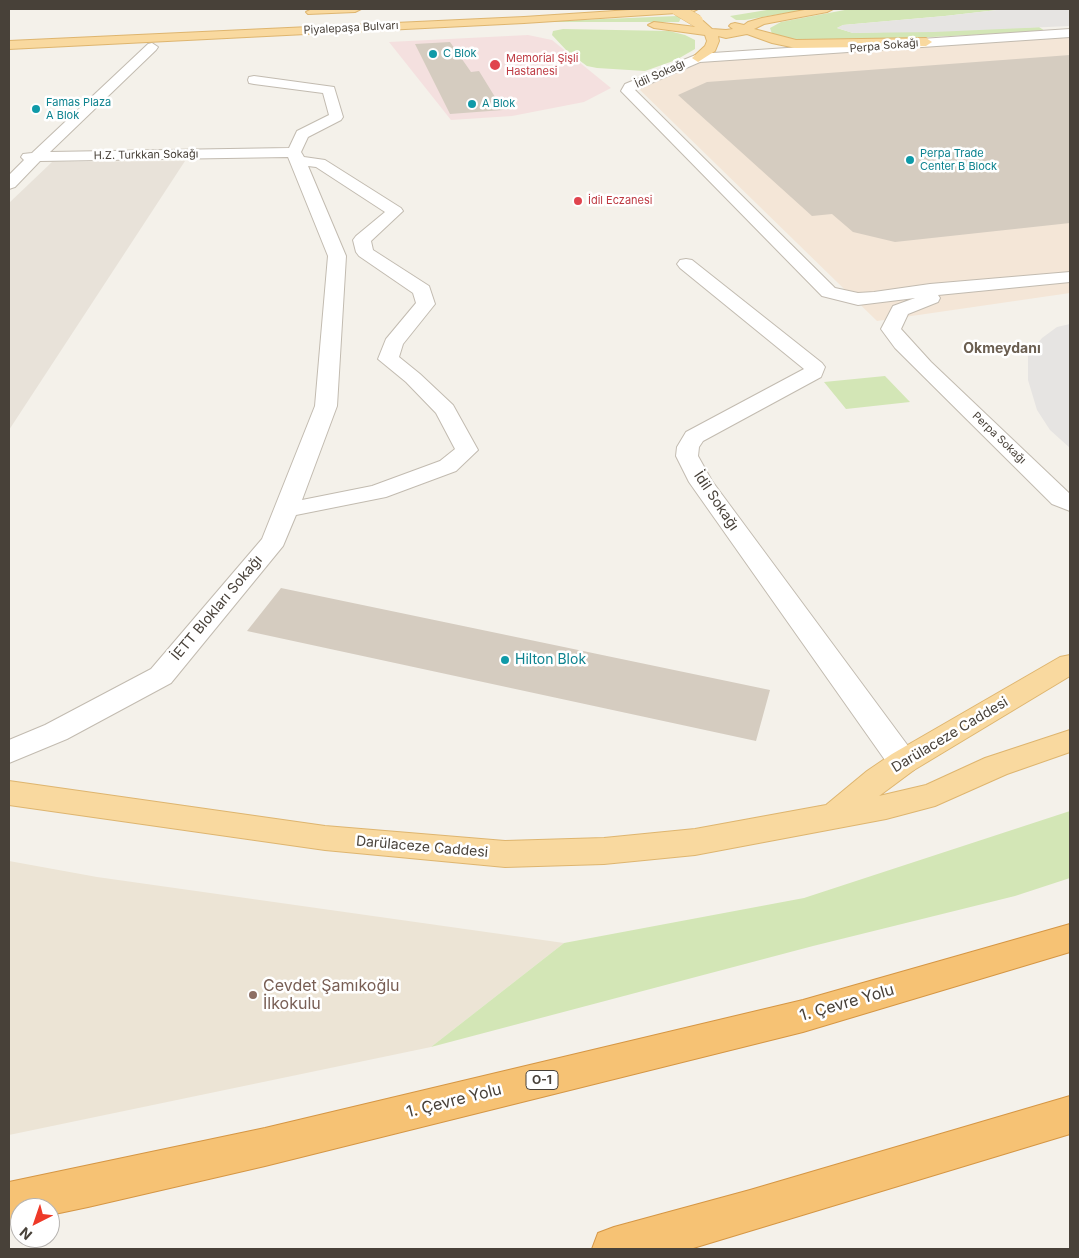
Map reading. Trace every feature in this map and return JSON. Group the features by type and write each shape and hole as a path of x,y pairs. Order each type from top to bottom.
{"highway":[{"name":"1. Çevre Yolu","path":"9,1203 264,1147 803,1016 1070,938"},
{"path":"614,1249 750,1211 1070,1115"}],"main road":[{"path":"336,9 304,12 355,9"},
{"name":"Piyalepaşa Bulvarı","path":"9,35 539,9"},
{"path":"677,9 697,21 711,34 713,41 711,48 698,58"},
{"name":"Piyalepaşa Bulvarı","path":"9,45 290,32 692,9"},
{"path":"290,32 386,32 635,25 671,26 711,34 726,34 747,30 752,24 762,21 827,9"},
{"path":"726,23 776,40 796,44 926,42"},
{"path":"148,28 167,25"},
{"name":"Darülaceze Caddesi","path":"835,815 878,779 903,762 1070,664"},
{"name":"Darülaceze Caddesi","path":"9,793 325,838 505,854 604,851 695,842 886,807 935,794 996,766 1070,741"},
{"path":"1033,753 1070,749"},
{"path":"903,762 935,794"}],"street":[{"name":"Perpa Sokağı","path":"698,58 1070,33"},
{"path":"9,184 152,47"},
{"name":"İdil Sokağı","path":"698,58 630,87 628,91 829,292 858,299 968,287"},
{"path":"254,80 329,90 336,116 302,134 296,157 320,163 395,211 362,240 365,252 422,290 426,304 393,343 388,359 413,378 445,410 467,450 448,466 378,492 286,510"},
{"name":"H.Z. Turkkan Sokağı","path":"18,158 296,157"},
{"name":"İETT Blokları Sokağı","path":"9,752 56,732 161,676 274,541 326,406 337,256 296,157"},
{"name":"İdil Sokağı","path":"686,264 815,367 814,373 694,437 688,447 687,456 701,482 903,762"},
{"path":"968,287 1070,277"},
{"name":"Perpa Sokağı","path":"968,287 917,302 900,310 894,318 891,329 902,344 1061,499 1070,504"}],"shaded area":[{"path":"1006,9 1070,9 1070,26 934,32 853,33 837,28 843,25"},
{"name":"Memorial Şişli Hastanesi","path":"528,35 552,40 611,88 584,102 512,116 451,120 389,42"},
{"name":"Perpa Trade Center B Block","path":"1070,35 1070,293 877,321 639,89 707,60"},
{"path":"185,161 9,430 9,203 52,162"},
{"path":"1070,324 1070,448 1050,430 1037,410 1028,380 1028,355 1042,338 1057,327"},
{"name":"Cevdet Şamıkoğlu İlkokulu","path":"9,861 97,877 564,943 431,1047 9,1135"}],"green space":[{"path":"773,9 810,9 745,20 736,20 730,16"},
{"path":"850,9 1006,9 843,25 837,28 853,33 1039,27 1045,31 838,42 782,38 772,34 770,28 781,22"},
{"path":"677,16 681,18 679,22 531,22"},
{"path":"563,29 669,31 695,40 695,49 676,60 645,71 597,68 587,66 568,52 552,35 553,31"},
{"path":"885,376 910,402 846,409 824,382"},
{"path":"1070,811 1070,878 1015,896 813,946 431,1047 564,943 804,898"}],"building":[{"path":"450,42 471,72 479,71 503,110 450,114 415,44"},
{"name":"Perpa Trade Center B Block","path":"1070,55 1070,223 895,242 853,232 832,214 812,216 678,95 707,82"},
{"name":"Hilton Blok","path":"281,588 770,690 756,741 247,631"}],"place":[{"name":"C Blok","path":"433,54"},
{"name":"Memorial Şişli Hastanesi","path":"495,65"},
{"name":"A Blok","path":"472,104"},
{"name":"Famas Plaza A Blok","path":"36,109"},
{"name":"Perpa Trade Center B Block","path":"910,160"},
{"name":"İdil Eczanesi","path":"578,201"},
{"name":"Hilton Blok","path":"505,660"},
{"name":"Cevdet Şamıkoğlu İlkokulu","path":"253,995"}],"district":[{"name":"Okmeydanı","path":"1002,349"}]}
